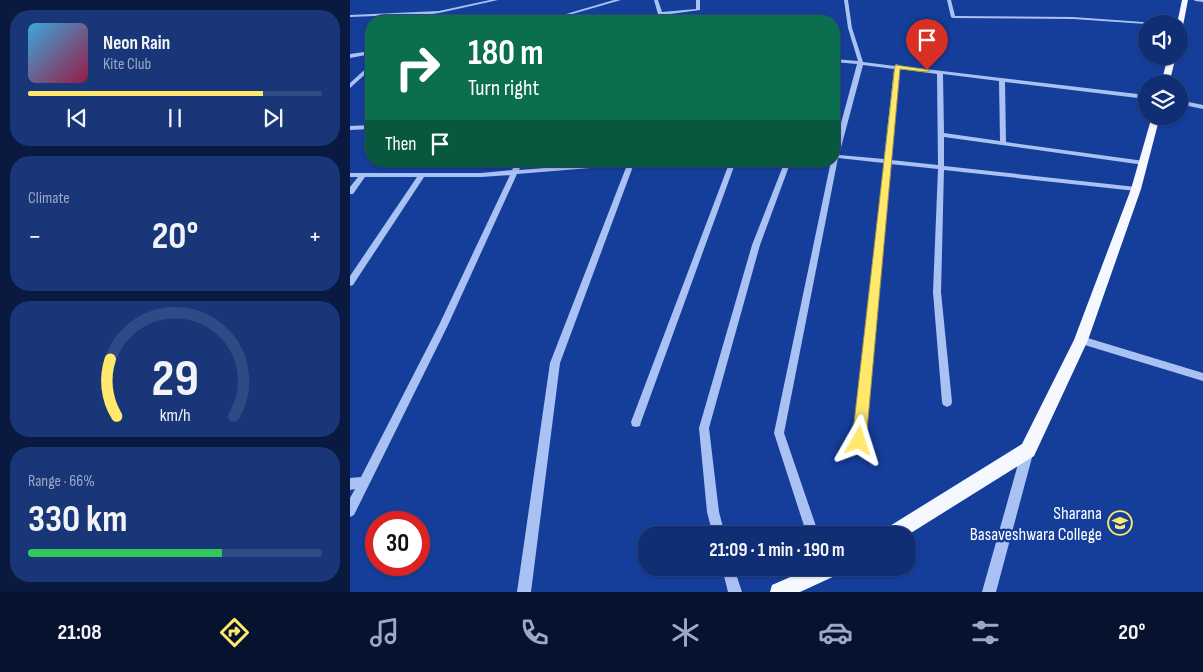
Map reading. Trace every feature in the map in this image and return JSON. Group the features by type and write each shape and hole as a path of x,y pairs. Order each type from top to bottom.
{"main road":[{"path":"1182,15 1185,0"},
{"path":"906,526 1028,450 1081,340 1136,189 1154,125"},
{"path":"779,592 810,576"}],"street":[{"path":"377,15 430,13 496,0"},
{"path":"565,15 619,0"},
{"path":"656,0 660,14 698,10 698,0"},
{"path":"840,135 861,62 850,28 846,0"},
{"path":"949,0 953,17 1073,18 1138,22"},
{"path":"1196,0 1203,1"},
{"path":"350,16 365,15"},
{"path":"350,56 365,54"},
{"path":"840,60 1138,95"},
{"path":"859,441 897,66"},
{"path":"350,86 365,72"},
{"path":"940,72 941,170 937,292 947,402"},
{"path":"1002,78 1003,144"},
{"path":"1188,104 1203,107"},
{"path":"350,128 365,127"},
{"path":"941,135 1144,163"},
{"path":"840,157 941,170 1136,189"},
{"path":"350,511 443,325 517,167"},
{"path":"350,175 514,173 578,167"},
{"path":"524,592 554,363 630,167"},
{"path":"636,422 731,167"},
{"path":"717,526 713,512 704,428 756,245 786,167"},
{"path":"810,526 779,433 832,167"},
{"path":"350,192 364,174"},
{"path":"350,283 422,175"},
{"path":"1081,340 1203,377"},
{"path":"989,592 1028,450"},
{"path":"350,484 364,483"},
{"path":"730,576 735,592"}],"place":[{"name":"Sharana Basaveshwara College","path":"1120,523"}],"route":[{"path":"859,441 897,66 927,70"}]}
